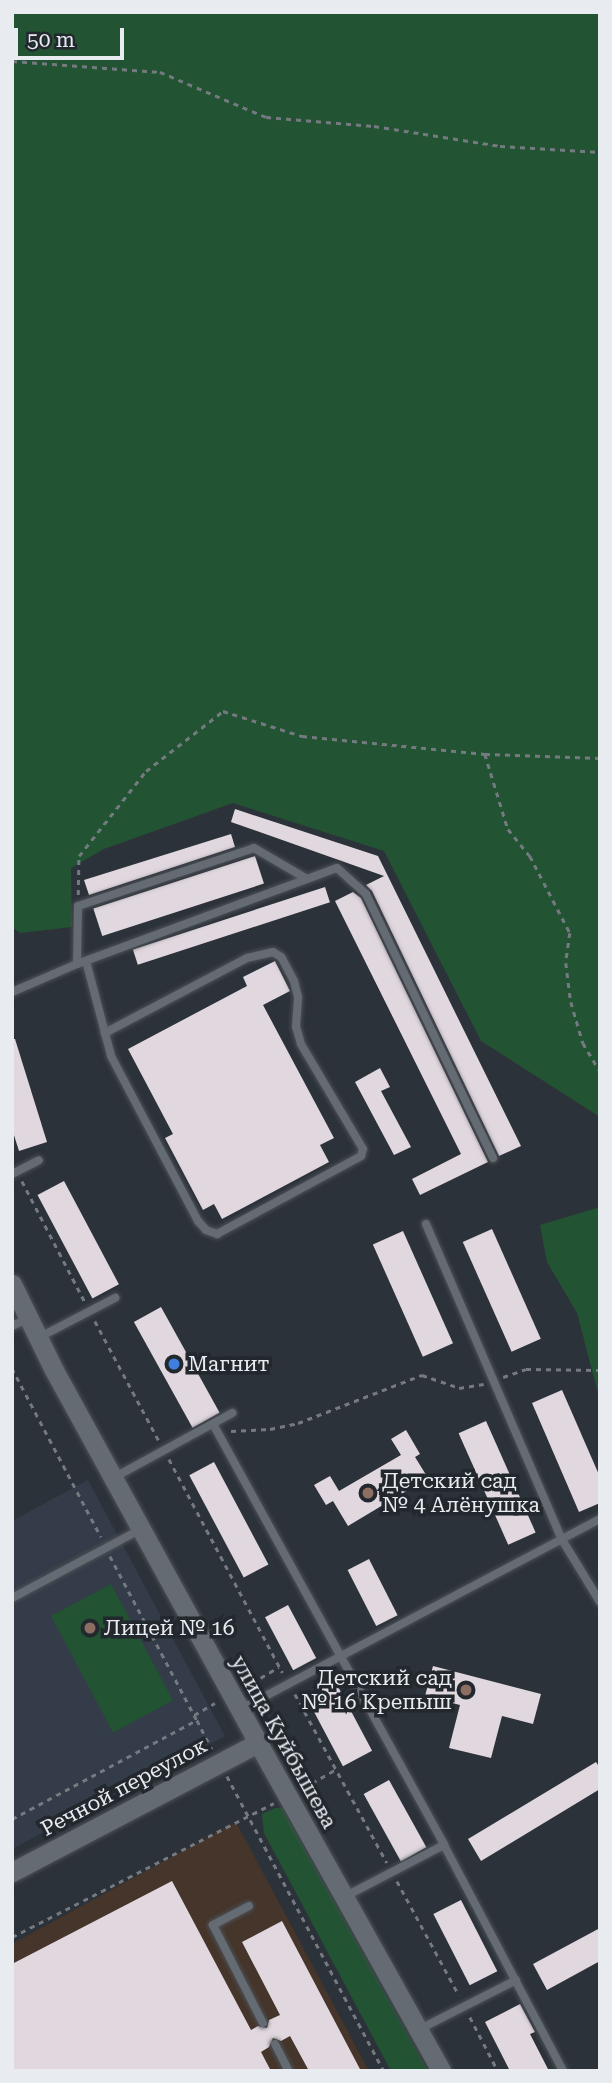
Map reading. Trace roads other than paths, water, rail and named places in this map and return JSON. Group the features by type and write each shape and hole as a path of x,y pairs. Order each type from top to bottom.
{"main road":[{"name":"улица Куйбышева","path":"12,1284 19,1311 38,1338 239,1710 441,2071"},
{"name":"Речной переулок","path":"12,1872 258,1743"}],"lane":[{"path":"77,964 78,906 254,848 307,879"},
{"path":"12,992 77,964 337,868 366,894 493,1158"},
{"path":"86,961 111,1056 198,1221 206,1230 217,1234 361,1156 363,1149 301,1044 296,1027 298,997 294,981 281,957 273,952 247,958 105,1033"},
{"path":"15,1172 39,1160"},
{"path":"426,1224 561,1538 600,1602"},
{"path":"38,1338 115,1298"},
{"path":"113,1478 215,1427 232,1413"},
{"path":"215,1427 444,1845 564,2071"},
{"path":"239,1710 600,1519"},
{"path":"12,1598 141,1529"},
{"path":"344,1897 444,1845"},
{"path":"249,1906 213,1925 263,2024"},
{"path":"418,2030 516,1980"},
{"path":"275,2044 289,2071"}],"place":[{"name":"Магнит","path":"174,1364"},
{"name":"Детский сад № 4 Алёнушка","path":"368,1493"},
{"name":"Лицей № 16","path":"90,1628"},
{"name":"Детский сад № 16 Крепыш","path":"466,1690"}]}
